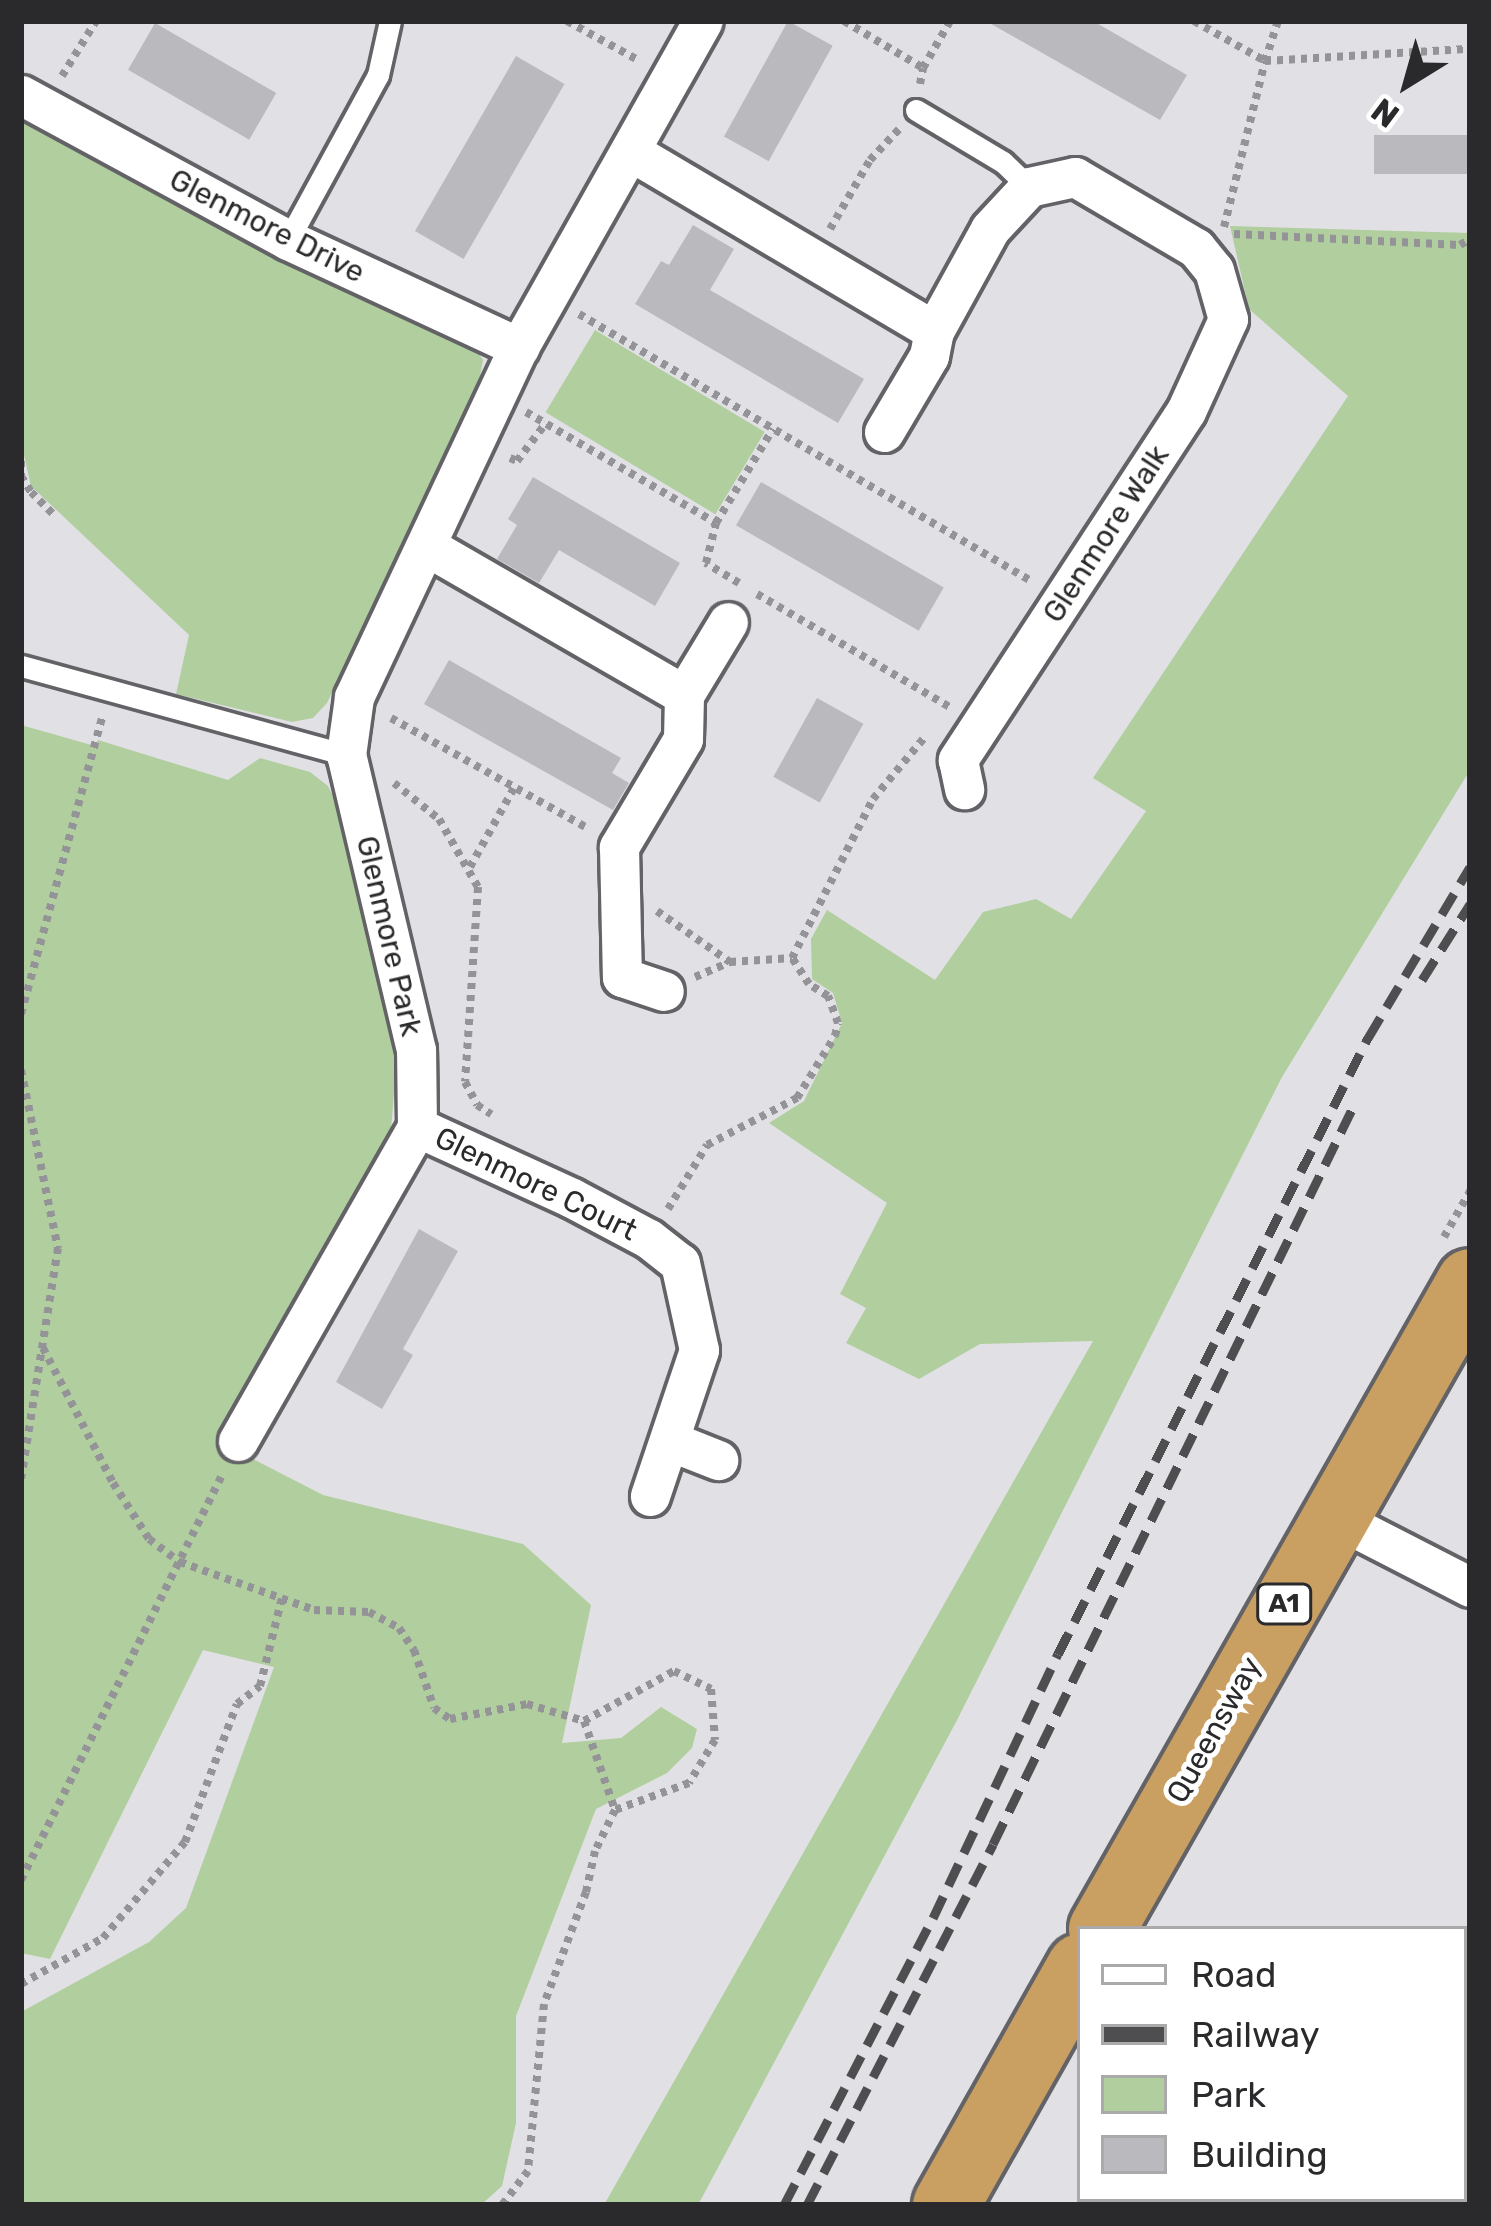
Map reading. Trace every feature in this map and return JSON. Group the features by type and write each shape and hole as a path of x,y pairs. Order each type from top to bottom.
{"highway":[{"name":"Queensway","path":"1104,1926 1470,1282"},
{"path":"946,2205 1077,1972"}],"street":[{"name":"Glenmore Park","path":"417,1127 416,1050 346,755 354,697 519,347 703,21"},
{"name":"Glenmore Drive","path":"31,102 288,241 519,347"},
{"path":"630,151 934,331"},
{"name":"Glenmore Walk","path":"964,789 958,760 1186,411 1228,319 1214,270 1196,248 1075,177 1029,188"},
{"path":"884,432 929,356 934,331 989,229 1029,188"},
{"path":"428,547 684,695"},
{"path":"664,991 622,976 619,857 682,739 684,695 728,622"},
{"path":"238,1441 417,1127"},
{"name":"Glenmore Court","path":"417,1127 514,1169 649,1239 680,1263 699,1350 650,1496"},
{"path":"670,1441 718,1460"},
{"path":"1334,1516 1470,1587"}],"lane":[{"path":"288,241 378,75 390,21"},
{"path":"916,110 1003,162 1029,188"},
{"path":"21,666 346,755"}],"path":[{"path":"31,102 96,21"},
{"path":"567,21 671,78"},
{"path":"844,21 923,68"},
{"path":"812,260 870,160 916,110 923,68 950,21"},
{"path":"1194,21 1210,25 1265,61 1470,49"},
{"path":"1223,231 1278,21"},
{"path":"1205,221 1223,231 1460,245 1470,239"},
{"path":"547,295 773,429 716,524 706,563 950,707"},
{"path":"497,396 716,524"},
{"name":"Glenmore Walk","path":"773,429 1037,585"},
{"path":"21,461 21,476 56,518"},
{"path":"21,1014 109,691"},
{"path":"354,697 514,788 619,857 653,908 730,962"},
{"path":"346,755 404,788 439,819 470,867 478,887 465,1082 477,1105 518,1131 514,1169"},
{"path":"470,867 514,788"},
{"path":"664,991 730,962 792,958"},
{"path":"21,1070 58,1248 21,1478"},
{"path":"43,1348 112,1483 149,1539 180,1562 314,1610 369,1612 399,1628 413,1650 434,1708 450,1718 527,1704 584,1721 674,1671 711,1689 715,1740 689,1783 615,1810"},
{"path":"21,1880 238,1441"},
{"path":"21,1984 104,1938 184,1842 237,1704 260,1686 281,1598"},
{"path":"502,2205 528,2171 544,2004 615,1810 584,1721"}],"green space":[{"path":"21,115 274,257 449,328 472,344 483,360 477,392 327,703 313,718 292,722 176,694 189,635 31,486 21,442"},
{"path":"1230,226 1470,233 1470,770 1282,1077 956,1722 698,2205 604,2205 1093,1341 980,1344 919,1379 846,1343 866,1308 840,1294 887,1203 769,1123 804,1101 842,1023 833,993 812,979 811,939 827,910 935,980 983,912 1036,899 1071,919 1146,811 1093,778 1348,396 1249,309"},
{"path":"595,330 765,432 715,514 546,412"},
{"path":"21,725 95,746 98,740 228,780 260,758 310,772 328,786 337,805 397,1058 391,1129 372,1176 216,1440 323,1495 523,1544 591,1605 562,1743 621,1738 661,1707 697,1729 692,1748 667,1773 596,1809 516,2016 516,2123 502,2186 481,2205 21,2205 21,2012 149,1942 186,1908 274,1667 203,1650 50,1959 21,1953"}],"building":[{"path":"788,21 833,46 769,161 724,136"},
{"path":"986,21 1093,21 1187,75 1160,120"},
{"path":"155,23 276,93 249,140 128,70"},
{"path":"516,56 564,84 463,259 415,231"},
{"path":"1374,135 1470,135 1470,174 1374,174"},
{"path":"693,225 734,249 710,290 864,379 838,423 635,304 661,261 669,265"},
{"path":"533,477 680,563 655,606 559,550 539,583 497,559 517,525 508,519"},
{"path":"761,482 944,588 919,631 736,525"},
{"path":"449,660 621,758 612,773 629,783 613,810 424,704"},
{"path":"817,698 863,724 820,802 773,777"},
{"path":"419,1229 458,1251 403,1349 413,1355 382,1409 336,1382"}],"railway":[{"path":"784,2205 933,1918 1058,1654 1368,1038 1470,867"},
{"path":"1422,980 1470,904"},
{"path":"807,2205 993,1844 1356,1101"}]}
